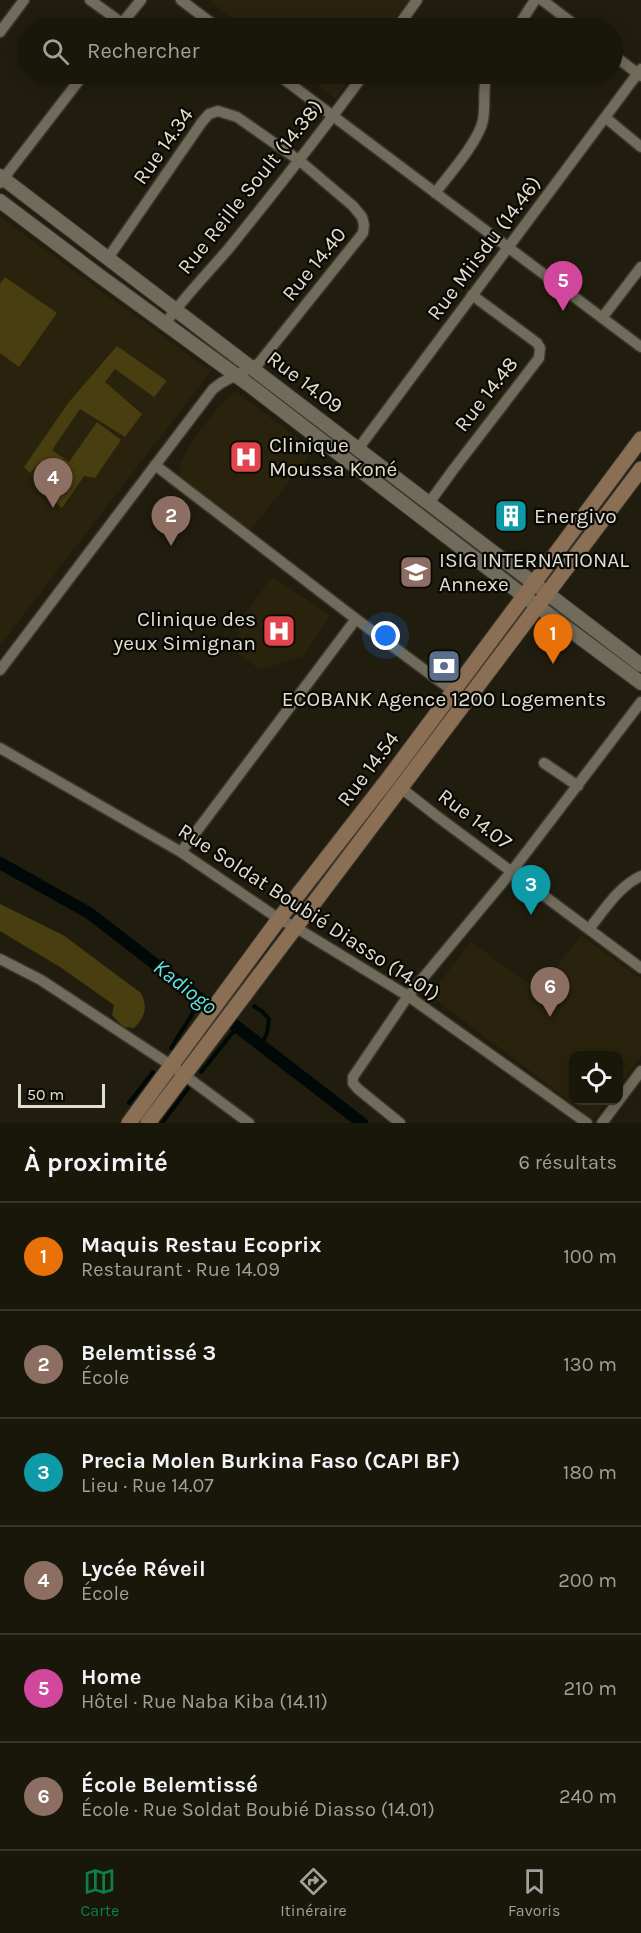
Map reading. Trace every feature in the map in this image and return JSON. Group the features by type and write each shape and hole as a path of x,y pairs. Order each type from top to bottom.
{"main road":[{"name":"Rue 14.54","path":"148,1123 206,1018 641,439"},
{"name":"Rue 14.54","path":"129,1123 221,1026 641,469"}],"street":[{"path":"0,32 24,0"},
{"path":"90,0 111,18"},
{"path":"126,18 141,0"},
{"path":"181,0 205,18"},
{"path":"404,18 417,0"},
{"path":"523,18 535,0"},
{"path":"542,0 566,18"},
{"path":"623,61 640,73"},
{"name":"Rue Miisdu (14.46)","path":"358,449 640,73"},
{"path":"1,180 76,84"},
{"path":"290,84 641,347"},
{"name":"Rue Reille Soult (14.38)","path":"165,324 175,309 202,281 300,161 357,84"},
{"path":"435,194 479,133 483,119 485,84"},
{"name":"Rue 14.34","path":"108,258 209,114 218,111 237,117 300,161"},
{"path":"606,118 641,147"},
{"name":"Rue 14.40","path":"252,368 266,355 363,233 362,217 358,211 300,161"},
{"name":"Rue 14.09","path":"1,180 108,258 641,665"},
{"name":"Rue 14.09","path":"0,201 236,375 524,597 641,683"},
{"path":"602,318 641,267"},
{"name":"Rue 14.48","path":"429,503 539,358 540,348 537,343 472,295"},
{"path":"0,670 213,389 252,368"},
{"path":"155,465 453,691"},
{"path":"181,852 356,619"},
{"path":"400,1123 358,1089 353,1083 353,1077 408,996 512,871 641,702"},
{"name":"Rue Soldat Boubié Diasso (14.01)","path":"0,748 181,852 279,919 408,996 587,1123"},
{"path":"543,763 578,786"},
{"name":"Rue 14.07","path":"401,788 641,968"},
{"path":"589,929 618,892 630,881 641,876"},
{"path":"0,959 41,980 178,1071 249,1123"},
{"path":"602,1123 641,1071"}],"shaded area":[{"path":"209,0 409,0 396,18 232,18"},
{"path":"316,84 346,84 335,98"},
{"path":"0,217 211,371 0,645"},
{"path":"5,277 57,313 19,367 0,353 0,284"},
{"path":"117,346 167,381 154,397 115,369 105,382 142,414 125,437 80,409 52,450 69,462 97,422 121,440 95,478 84,476 62,508 40,489 50,471 40,462 30,473 24,467 69,402"},
{"name":"Clinique Moussa Koné","path":"235,391 314,450 250,531 181,477 180,463 192,442 219,406"},
{"name":"Clinique des yeux Simignan","path":"272,577 330,615 304,656 260,670 238,654 239,622"},
{"path":"0,904 63,935 141,993 145,1007 138,1024 134,1028 123,1027 112,1015 114,1005 60,967 0,931"},
{"path":"581,935 641,979 641,1056 623,1081 623,1051 569,1051 569,1101 430,995 471,942 538,991"},
{"path":"575,1105 604,1105 593,1119"}],"waterway":[{"name":"Kadiogo","path":"0,863 89,913 362,1123"},
{"path":"171,1048 198,1005 198,999"},
{"path":"254,1006 269,1019 267,1033 261,1046"},
{"path":"201,1072 233,1032 239,1030"},
{"path":"129,1103 153,1072"},
{"path":"162,1123 189,1087"}],"place":[{"name":"Home","path":"563,311"},
{"name":"Clinique Moussa Koné","path":"246,457"},
{"name":"Lycée Réveil","path":"53,508"},
{"name":"Energivo","path":"511,516"},
{"name":"Belemtissé 3","path":"171,546"},
{"name":"ISIG INTERNATIONAL Annexe","path":"416,572"},
{"name":"Clinique des yeux Simignan","path":"279,631"},
{"name":"Maquis Restau Ecoprix","path":"553,664"},
{"name":"ECOBANK Agence 1200 Logements","path":"444,666"},
{"name":"Precia Molen Burkina Faso (CAPI BF)","path":"531,915"},
{"name":"École Belemtissé","path":"550,1017"}]}
